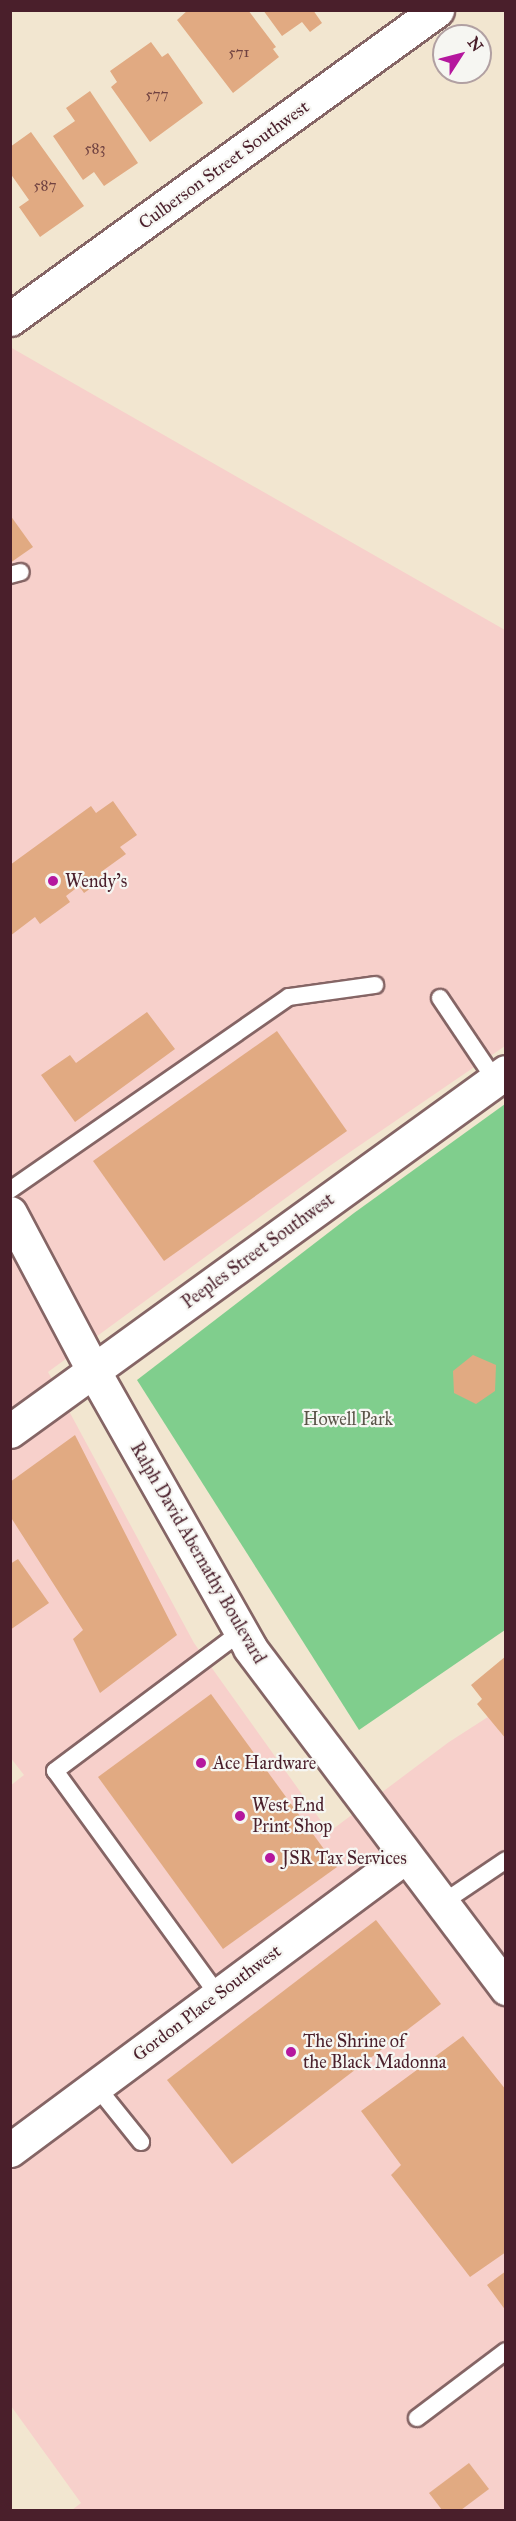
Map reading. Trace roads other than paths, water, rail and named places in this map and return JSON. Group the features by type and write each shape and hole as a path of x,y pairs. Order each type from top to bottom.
{"street":[{"name":"Culberson Street Southwest","path":"10,319 437,10"},
{"name":"Peeples Street Southwest","path":"10,1431 500,1076"},
{"name":"Ralph David Abernathy Boulevard","path":"10,1213 93,1370 241,1632 404,1857 506,1988"},
{"name":"Gordon Place Southwest","path":"11,2148 404,1857"}],"lane":[{"path":"10,1190 289,997 375,985"},
{"path":"440,998 500,1076"},
{"path":"219,1995 55,1771 241,1632"},
{"path":"441,1904 506,1860"},
{"path":"96,2086 141,2142"},
{"path":"417,2418 506,2351"}],"place":[{"name":"Wendy's","path":"53,881"},
{"name":"Ace Hardware","path":"201,1763"},
{"name":"West End Print Shop","path":"240,1816"},
{"name":"JSR Tax Services","path":"270,1858"},
{"name":"The Shrine of the Black Madonna","path":"291,2052"}],"park label":[{"name":"Howell Park","path":"348,1419"}]}
